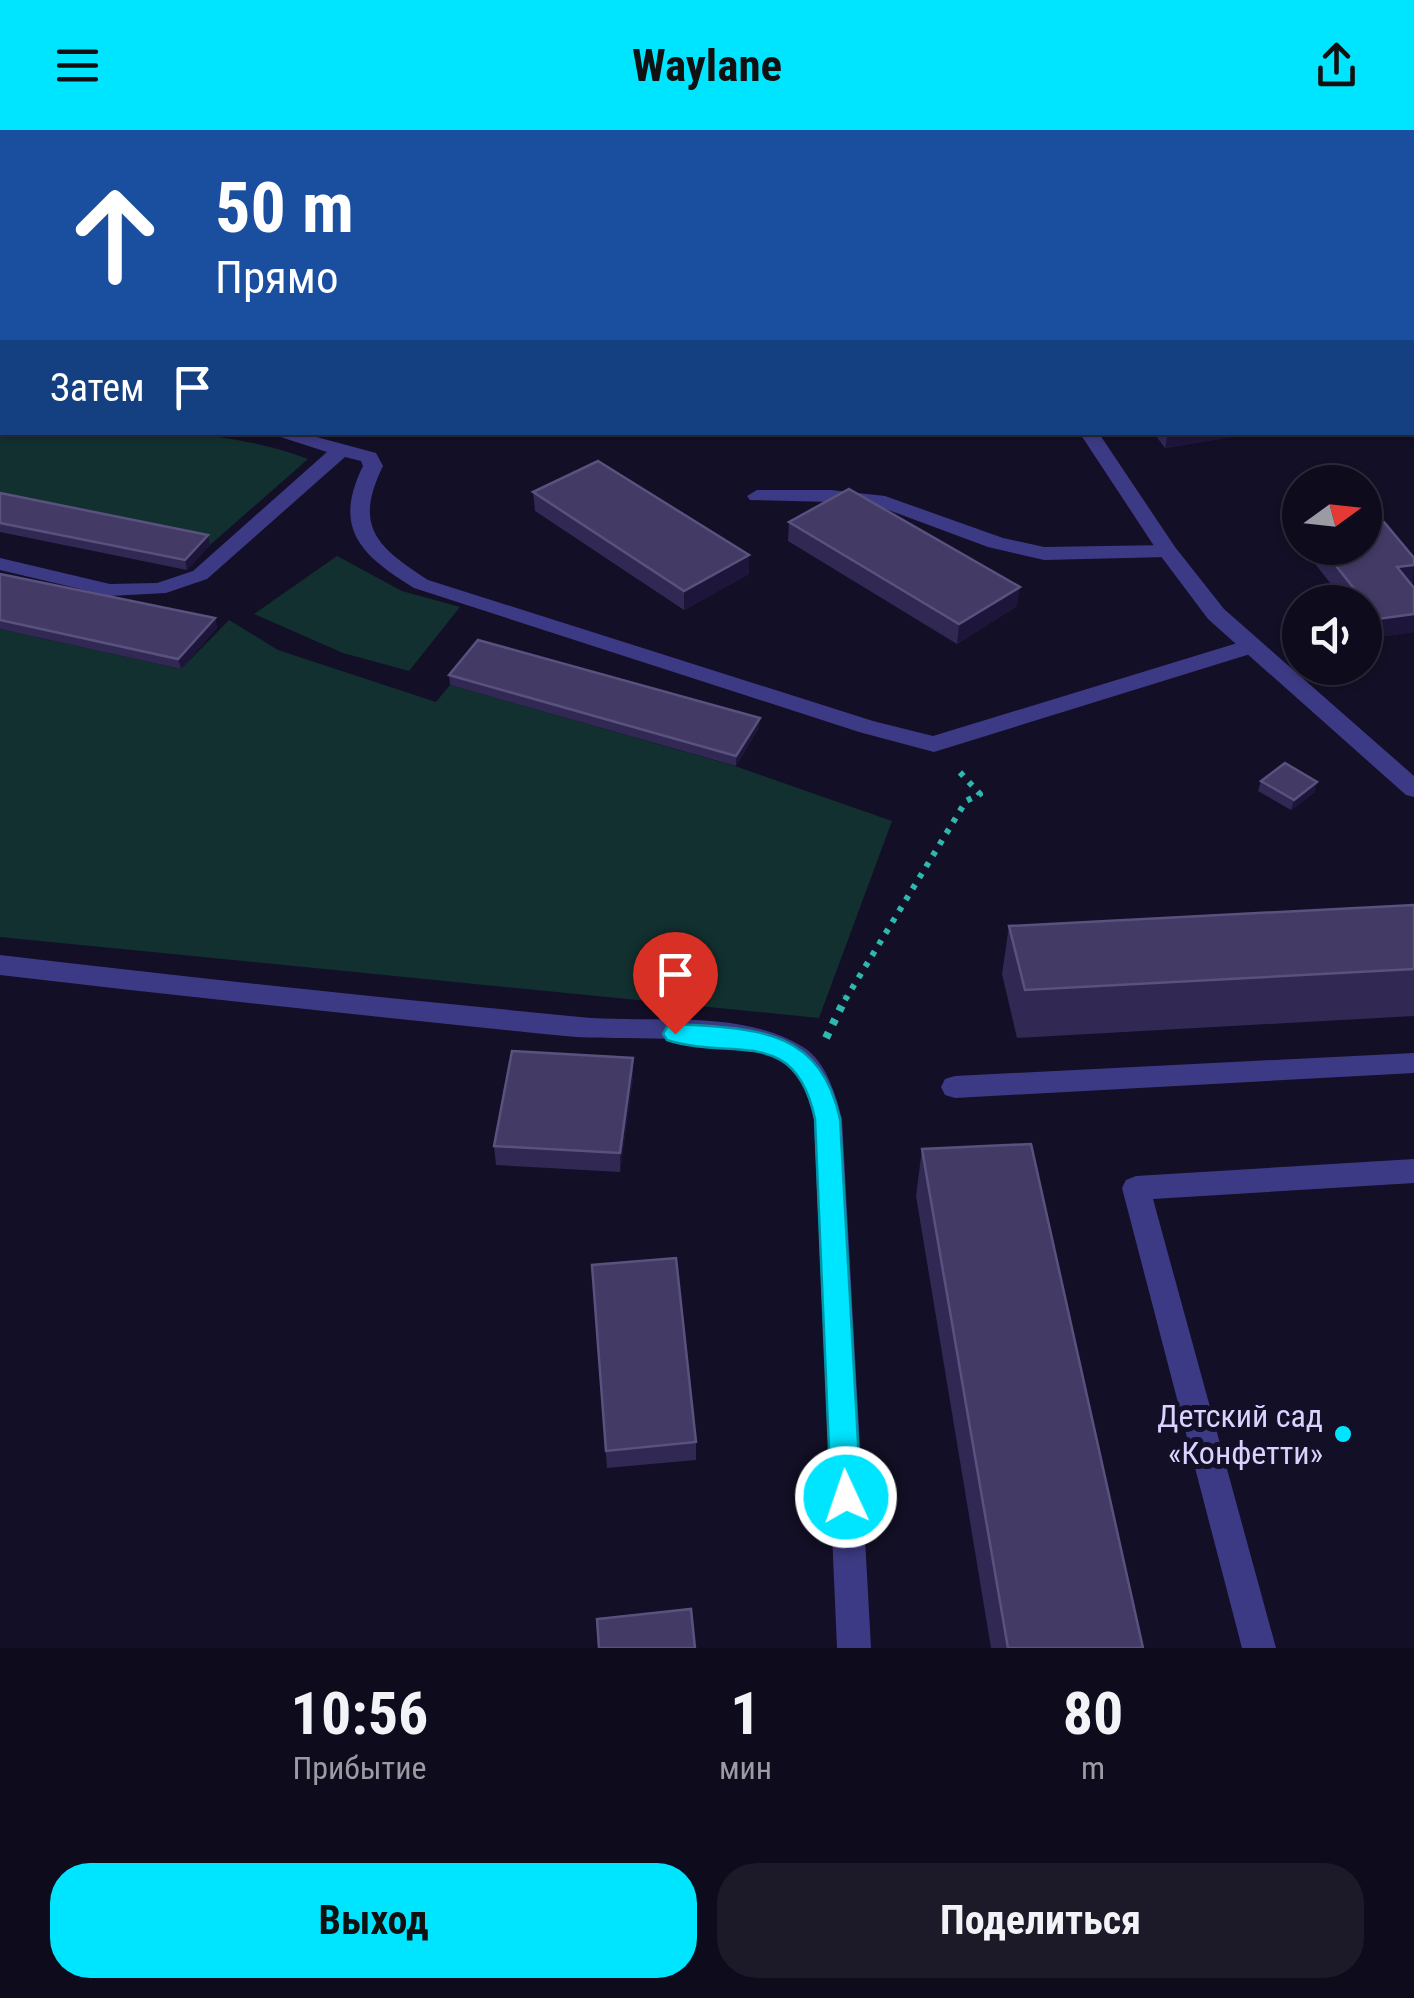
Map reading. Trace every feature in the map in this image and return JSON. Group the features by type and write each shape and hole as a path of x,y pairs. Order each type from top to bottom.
{"street":[{"path":"284,435 369,458 373,466 363,483 356,515 366,540 388,564 421,584 867,727 934,744 1252,646"},
{"path":"1090,435 1167,551 1216,614 1414,789"},
{"path":"0,564 110,590 159,589 200,576 338,452"},
{"path":"756,496 861,496 1025,550 1067,555 1167,551"},
{"path":"0,965 230,993 566,1026 745,1038 795,1055 822,1090 828,1119 854,1648"},
{"path":"954,1087 1414,1063"},
{"path":"1260,1648 1136,1188 1414,1172"}],"path":[{"path":"809,1073 856,980 927,862 966,801 980,794 934,744"}],"green space":[{"path":"0,435 204,435 271,447 308,459 210,545 0,502"},
{"path":"337,556 402,591 460,607 409,671 343,653 254,614"},
{"path":"229,620 278,650 436,702 450,685 735,766 892,821 819,1018 0,937 0,629 181,669"}],"building":[{"path":"598,461 749,555 684,591 533,492"},
{"path":"849,489 1020,587 959,624 789,522"},
{"path":"0,493 208,535 185,560 0,523"},
{"path":"1382,522 1414,558 1414,565 1397,567 1414,588 1414,614 1382,618 1382,585 1351,585 1335,565 1382,565"},
{"path":"0,574 215,618 178,659 0,620"},
{"path":"478,640 760,718 736,756 449,675"},
{"path":"1285,763 1317,782 1294,800 1261,781"},
{"path":"1414,905 1414,969 1025,990 1009,926"},
{"path":"512,1051 633,1058 620,1153 494,1146"},
{"path":"1031,1144 1143,1648 1008,1648 922,1149"},
{"path":"676,1258 696,1442 606,1451 592,1265"},
{"path":"691,1609 695,1648 599,1648 597,1619"}],"place":[{"name":"Детский сад «Конфетти»","path":"1343,1434"}],"route":[{"path":"675,1034 745,1038 795,1055 822,1090 828,1119 846,1497"}]}
